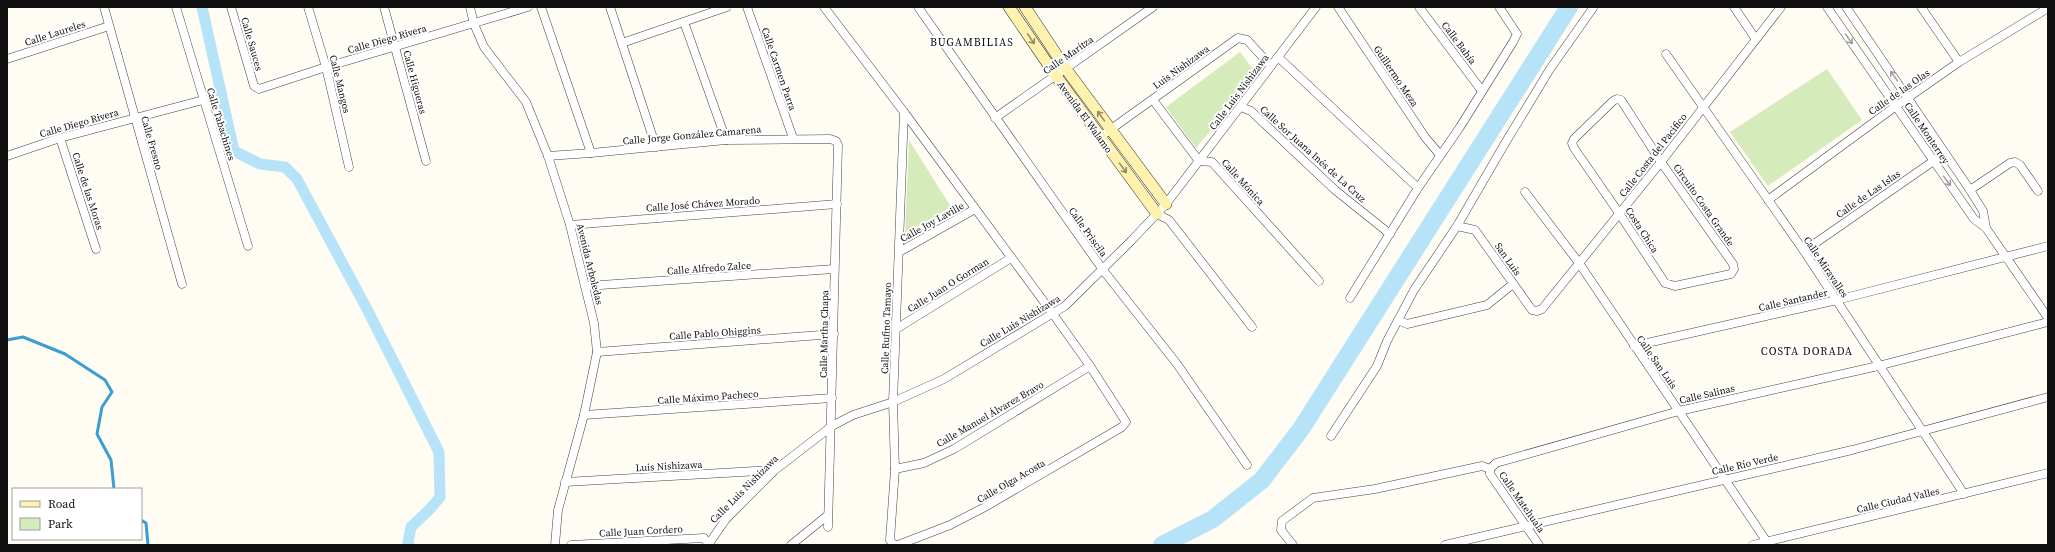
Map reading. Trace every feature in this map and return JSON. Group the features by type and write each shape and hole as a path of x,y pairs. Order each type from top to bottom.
{"street":[{"name":"Calle Fresno","path":"104,7 182,284"},
{"name":"Calle Tabachines","path":"176,7 248,246"},
{"name":"Calle Sauces","path":"231,7 254,86"},
{"name":"Calle Mangos","path":"308,7 326,67 349,167"},
{"name":"Calle Higueras","path":"384,7 426,162"},
{"name":"Avenida Arboledas","path":"470,7 474,24 484,47 526,102 548,156 570,225 594,323 597,352 584,415 558,510 555,545"},
{"name":"Calle Diego Rivera","path":"254,86 259,89 326,67 528,7"},
{"path":"541,7 591,153"},
{"path":"610,7 656,147"},
{"path":"622,43 727,7"},
{"name":"Calle Carmen Parra","path":"747,7 792,138"},
{"path":"824,7 904,112 1090,366"},
{"name":"Calle Priscila","path":"918,7 1103,270 1176,364 1247,465"},
{"name":"Avenida El Walamo","path":"1025,7 1066,69 1166,204 1169,220"},
{"name":"Calle Maritza","path":"995,118 1152,7"},
{"name":"Calle Luis Nishizawa","path":"708,545 726,519 775,470 832,426 853,415 892,402 944,379 1065,306 1103,270 1166,204 1316,7"},
{"name":"Guillermo Meza","path":"1338,7 1425,137 1440,155"},
{"name":"Calle Bahía","path":"1419,7 1482,91"},
{"path":"1350,298 1418,188 1460,127 1517,34 1499,7"},
{"path":"1734,7 1755,38"},
{"name":"Calle Costa del Pacifico","path":"1537,311 1542,309 1662,162 1755,38 1781,7"},
{"name":"Calle Monterrey","path":"1827,7 1974,219 1986,228 2048,318"},
{"name":"Calle Monterrey","path":"1846,7 1970,190 1983,211 1986,228"},
{"path":"1921,7 1959,62"},
{"path":"1331,436 1377,366 1387,341 1414,290 1457,226 1550,69 1593,8"},
{"name":"Calle de las Olas","path":"1768,200 1908,97 1959,62 2048,8"},
{"name":"Avenida El Walamo","path":"1014,9 1056,76 1157,214 1169,220 1252,327"},
{"path":"684,22 726,140"},
{"name":"Calle Laureles","path":"7,59 109,26"},
{"name":"Luis Nishizawa","path":"1100,137 1238,38 1247,40 1271,66"},
{"name":"Calle Miravalles","path":"1666,54 1702,108 1804,251 1837,300 1878,366 1964,494"},
{"path":"1278,56 1418,188"},
{"name":"Costa Chica","path":"1617,99 1613,101 1572,143 1620,213 1665,284 1670,286"},
{"name":"Circuito Costa Grande","path":"1617,99 1621,100 1733,264 1734,270 1731,274 1703,281 1670,286"},
{"name":"Calle Diego Rivera","path":"7,156 60,138 203,100"},
{"path":"1153,100 1199,161"},
{"name":"Calle Sor Juana Inés de La Cruz","path":"1241,107 1250,111 1335,190 1390,234"},
{"name":"Calle Rufino Tamayo","path":"896,545 890,540 895,469 892,402 904,112"},
{"name":"Calle de las Moras","path":"60,138 96,249"},
{"name":"Calle Jorge González Camarena","path":"548,156 726,140 792,138 830,139 836,142"},
{"name":"Calle Martha Chapa","path":"828,527 837,204 838,145 836,142"},
{"name":"Calle de Las Islas","path":"1804,251 1945,153"},
{"name":"Calle Mónica","path":"1199,161 1212,162 1319,281"},
{"path":"1970,190 2010,163 2016,162 2020,165 2038,191"},
{"name":"Calle San Luis","path":"1525,192 1579,263 1768,543"},
{"name":"Calle José Chávez Morado","path":"570,225 837,204"},
{"name":"Calle Joy Laville","path":"899,252 975,210"},
{"name":"San Luis","path":"1457,226 1475,230 1532,310 1537,311"},
{"name":"Calle Santander","path":"1634,346 1837,300 2048,246"},
{"name":"Calle Juan O Gorman","path":"896,329 1011,258"},
{"name":"Calle Alfredo Zalce","path":"586,286 834,269"},
{"path":"1398,320 1407,324 1487,305 1513,284"},
{"name":"Calle Salinas","path":"1293,545 1281,530 1282,520 1313,498 1375,489 1482,466 1490,469 1496,463 1679,411 1878,366 2048,322"},
{"name":"Calle Pablo Ohiggins","path":"597,352 834,334"},
{"name":"Calle Olga Acosta","path":"896,545 950,525 997,501 1122,427 1126,422 1090,366"},
{"name":"Calle Manuel Álvarez Bravo","path":"895,469 924,462 954,449 1090,366"},
{"name":"Calle Río Verde","path":"1445,545 1852,450 2048,397"},
{"name":"Calle Máximo Pacheco","path":"584,415 832,398"},
{"name":"Calle Matehuala","path":"1490,469 1490,474 1539,545"},
{"name":"Luis Nishizawa","path":"565,482 775,470"},
{"name":"Calle Ciudad Valles","path":"1753,545 1768,543 2048,473"},
{"path":"791,545 828,515"},
{"name":"Calle Juan Cordero","path":"570,545 704,538 708,545"}],"green space":[{"path":"1240,52 1257,75 1196,148 1166,107"},
{"path":"1827,69 1862,120 1768,186 1730,132"},
{"path":"909,140 951,207 905,234"}],"waterway":[{"path":"202,7 234,151 260,164 285,167 297,179 367,309 439,452 440,497 411,527 408,542 409,545"},
{"path":"1162,545 1213,519 1262,480 1301,429 1569,7"},
{"path":"7,340 23,337 65,354 105,380 112,392 102,407 97,434 111,460 114,488"},
{"path":"142,521 146,523 148,545"}],"district":[{"name":"BUGAMBILIAS","path":"972,42"},
{"name":"COSTA DORADA","path":"1807,351"}]}
